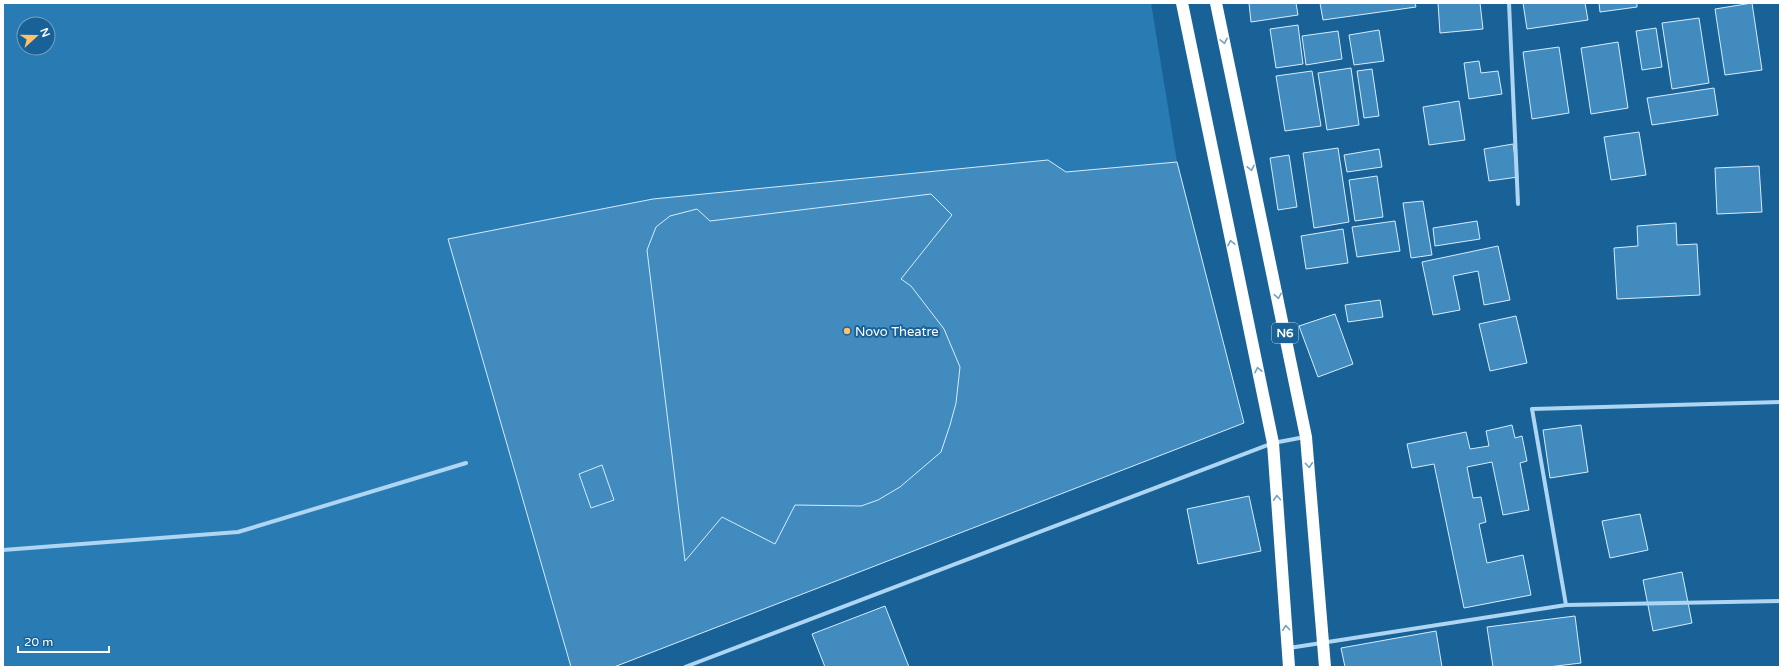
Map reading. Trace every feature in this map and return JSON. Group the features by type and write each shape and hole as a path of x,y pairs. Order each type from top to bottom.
{"highway":[{"name":"N6","path":"1182,3 1273,443 1289,667"},
{"name":"N6","path":"1216,3 1306,437 1326,667"}],"street":[{"path":"1509,3 1518,204"},
{"path":"1566,605 1532,409 1780,402"},
{"path":"685,667 1273,443 1306,437"},
{"path":"3,550 238,532 466,463"},
{"path":"1288,648 1566,605 1780,601"}],"shaded area":[{"path":"3,3 1151,3 1177,162 1066,172 1048,160 654,199 448,239 571,667 3,667"}],"building":[{"path":"1249,3 1296,3 1298,15 1251,22"},
{"path":"1320,3 1415,3 1416,7 1323,20"},
{"path":"1438,3 1480,3 1483,29 1440,33"},
{"path":"1523,3 1585,3 1588,20 1527,29"},
{"path":"1599,3 1637,3 1637,7 1600,12"},
{"path":"1752,3 1762,70 1725,75 1715,9"},
{"path":"1699,18 1709,83 1672,89 1662,23"},
{"path":"1298,25 1303,64 1276,68 1270,29"},
{"path":"1656,28 1662,67 1642,70 1636,31"},
{"path":"1379,30 1384,61 1354,65 1349,35"},
{"path":"1338,31 1342,59 1306,65 1302,36"},
{"path":"1618,42 1628,108 1591,114 1581,48"},
{"path":"1559,47 1569,113 1532,119 1523,52"},
{"path":"1479,61 1481,73 1498,71 1502,94 1469,99 1464,63"},
{"path":"1351,68 1359,125 1327,130 1318,73"},
{"path":"1372,69 1379,116 1364,118 1357,71"},
{"path":"1312,71 1321,126 1285,131 1276,76"},
{"path":"1714,88 1718,115 1652,125 1647,98"},
{"path":"1459,101 1465,140 1429,145 1423,107"},
{"path":"1639,132 1646,175 1611,180 1604,137"},
{"path":"1513,144 1518,177 1489,181 1484,149"},
{"path":"1338,148 1349,222 1314,228 1303,153"},
{"path":"1379,149 1382,167 1347,172 1344,155"},
{"path":"1289,155 1297,207 1278,210 1270,158"},
{"name":"Novo Theatre","path":"1048,160 1066,172 1177,162 1244,423 614,667 571,667 448,239 653,199"},
{"path":"1759,166 1762,212 1717,214 1715,168"},
{"path":"1377,176 1383,217 1355,221 1349,180"},
{"path":"931,194 952,215 901,279 911,286 944,329 960,367 956,403 941,452 900,487 878,500 861,506 795,505 775,544 722,517 685,561 647,250 656,227 670,216 697,209 710,221"},
{"path":"1423,201 1432,255 1411,258 1403,203"},
{"path":"1395,221 1400,251 1357,257 1352,227"},
{"path":"1477,221 1480,239 1435,246 1433,228"},
{"path":"1676,223 1677,245 1697,244 1700,295 1617,299 1614,248 1638,246 1637,226"},
{"path":"1343,229 1348,263 1306,269 1301,236"},
{"path":"1498,246 1510,300 1484,305 1478,271 1453,276 1460,310 1433,315 1422,262"},
{"path":"1380,300 1383,317 1348,322 1345,305"},
{"path":"1335,314 1353,364 1318,377 1299,326"},
{"path":"1516,316 1527,363 1490,371 1479,324"},
{"path":"1512,425 1515,438 1522,436 1527,461 1520,463 1529,510 1503,515 1492,462 1467,467 1473,498 1481,497 1486,522 1479,524 1487,563 1523,555 1531,595 1464,608 1434,464 1412,468 1407,444 1466,432 1470,449 1489,446 1486,431"},
{"path":"1581,425 1588,472 1550,478 1543,430"},
{"path":"602,465 614,500 591,508 579,474"},
{"path":"1249,496 1261,551 1198,564 1187,509"},
{"path":"1640,514 1648,550 1610,558 1602,521"},
{"path":"1682,572 1692,623 1653,631 1643,580"},
{"path":"885,606 909,667 825,667 812,634"},
{"path":"1575,616 1581,663 1548,667 1493,667 1487,627"},
{"path":"1436,631 1442,667 1345,667 1341,648"}],"place":[{"name":"Novo Theatre","path":"847,331"}]}
